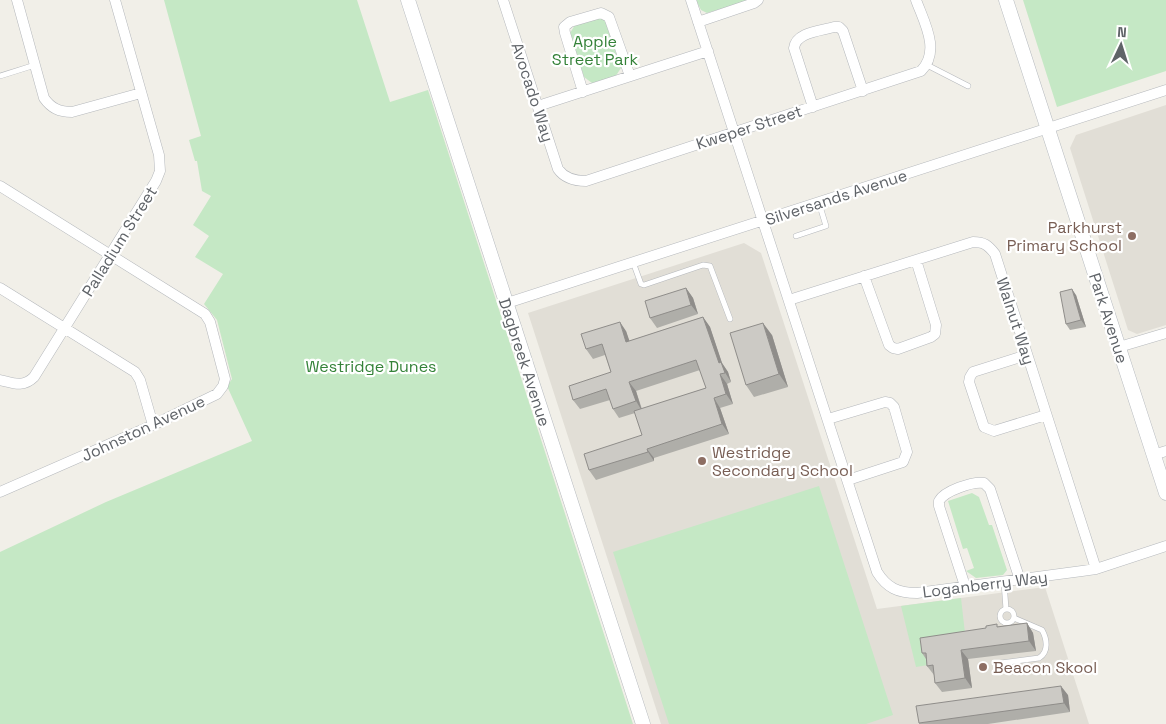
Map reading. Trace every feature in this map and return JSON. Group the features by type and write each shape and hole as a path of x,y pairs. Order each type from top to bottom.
{"street":[{"path":"17,0 44,98 49,106 64,112 72,112 141,93"},
{"name":"Palladium Street","path":"0,380 18,385 31,380 111,255 156,181 160,171 158,155 115,0"},
{"name":"Dagbreek Avenue","path":"408,0 643,724"},
{"name":"Avocado Way","path":"503,0 558,169 569,179"},
{"name":"Loganberry Way","path":"691,0 877,572 883,581 891,588 904,593 917,593 1096,569 1166,546"},
{"path":"698,22 758,0"},
{"path":"916,0 931,44 930,58 927,65"},
{"name":"Park Avenue","path":"1006,0 1119,348 1160,453 1166,493"},
{"path":"583,92 565,33 564,27 570,22 601,13 609,17 630,76"},
{"path":"813,107 794,48 795,42 800,37 839,27 863,90"},
{"path":"538,106 708,51"},
{"name":"Kweper Street","path":"569,179 586,181 863,90 921,70 927,65"},
{"name":"Silversands Avenue","path":"507,303 1166,90"},
{"name":"Johnston Avenue","path":"0,186 205,314 210,322 225,379 223,386 217,394 153,425 0,492"},
{"name":"Walnut Way","path":"789,300 973,242 981,242 988,246 995,254 1096,569"},
{"path":"864,276 889,345 892,348 898,349 932,337 935,334 936,325 916,260"},
{"path":"0,288 138,376 153,425"},
{"path":"1119,348 1166,333"},
{"path":"1026,355 973,372 970,377 972,391 984,427 988,430 994,431 1046,415"},
{"path":"828,419 885,402 890,403 894,407 907,452 906,457 902,462 848,480"},
{"path":"965,586 939,501 945,493 975,483 984,483 990,489 1020,580"}],"lane":[{"path":"0,76 35,65"},
{"path":"927,65 968,86"},
{"path":"796,236 826,226 819,202"},
{"path":"633,262 640,282 644,285 703,265 710,266 730,319"},
{"path":"1004,582 1006,609"},
{"path":"1006,609 1013,612 1014,618 1013,621 1007,624 1001,621 999,615 1006,609"},
{"path":"1001,663 1039,658 1046,649 1042,630 1014,618"}],"shaded area":[{"name":"Parkhurst Primary School","path":"1166,105 1166,325 1137,334 1128,330 1070,148 1076,135"},
{"name":"Westridge Secondary School","path":"744,243 761,253 877,609 1045,587 1089,724 661,724 528,313"}],"green space":[{"name":"Westridge Dunes","path":"164,0 357,0 390,102 428,90 633,724 0,724 0,552 106,502 252,441 227,386 232,379 217,320 204,304 223,274 195,257 209,236 193,225 211,196 202,191 197,161 195,161 189,140 201,136"},
{"path":"696,0 751,0 707,13 701,10"},
{"path":"1023,0 1166,0 1166,71 1057,107"},
{"name":"Apple Street Park","path":"600,18 605,20 621,68 615,77 592,83 584,77 570,33 575,25"},
{"path":"819,486 893,715 866,724 669,724 613,552"},
{"path":"972,493 979,497 989,525 992,525 1007,570 1003,575 976,578 966,571 974,568 967,548 963,549 948,501"},
{"path":"961,598 966,642 934,664 916,667 901,606"}],"building":[{"path":"686,288 691,305 650,318 645,301"},
{"path":"1072,289 1081,320 1066,324 1060,292"},
{"path":"703,317 719,363 721,362 725,373 720,374 726,394 714,398 722,424 647,449 648,452 589,470 584,454 642,435 634,411 706,388 696,360 629,382 636,401 613,409 606,389 573,400 569,386 611,372 602,344 586,349 581,334 620,322 626,342"},
{"path":"763,323 779,374 746,385 730,333"},
{"path":"1027,623 1029,641 961,650 965,678 935,683 933,665 927,666 926,653 922,653 920,638 986,628 986,626 997,624 997,627"},
{"path":"1061,686 1064,703 919,723 916,706"}],"place":[{"name":"Parkhurst Primary School","path":"1132,236"},
{"name":"Westridge Secondary School","path":"702,461"},
{"name":"Beacon Skool","path":"983,667"}]}
